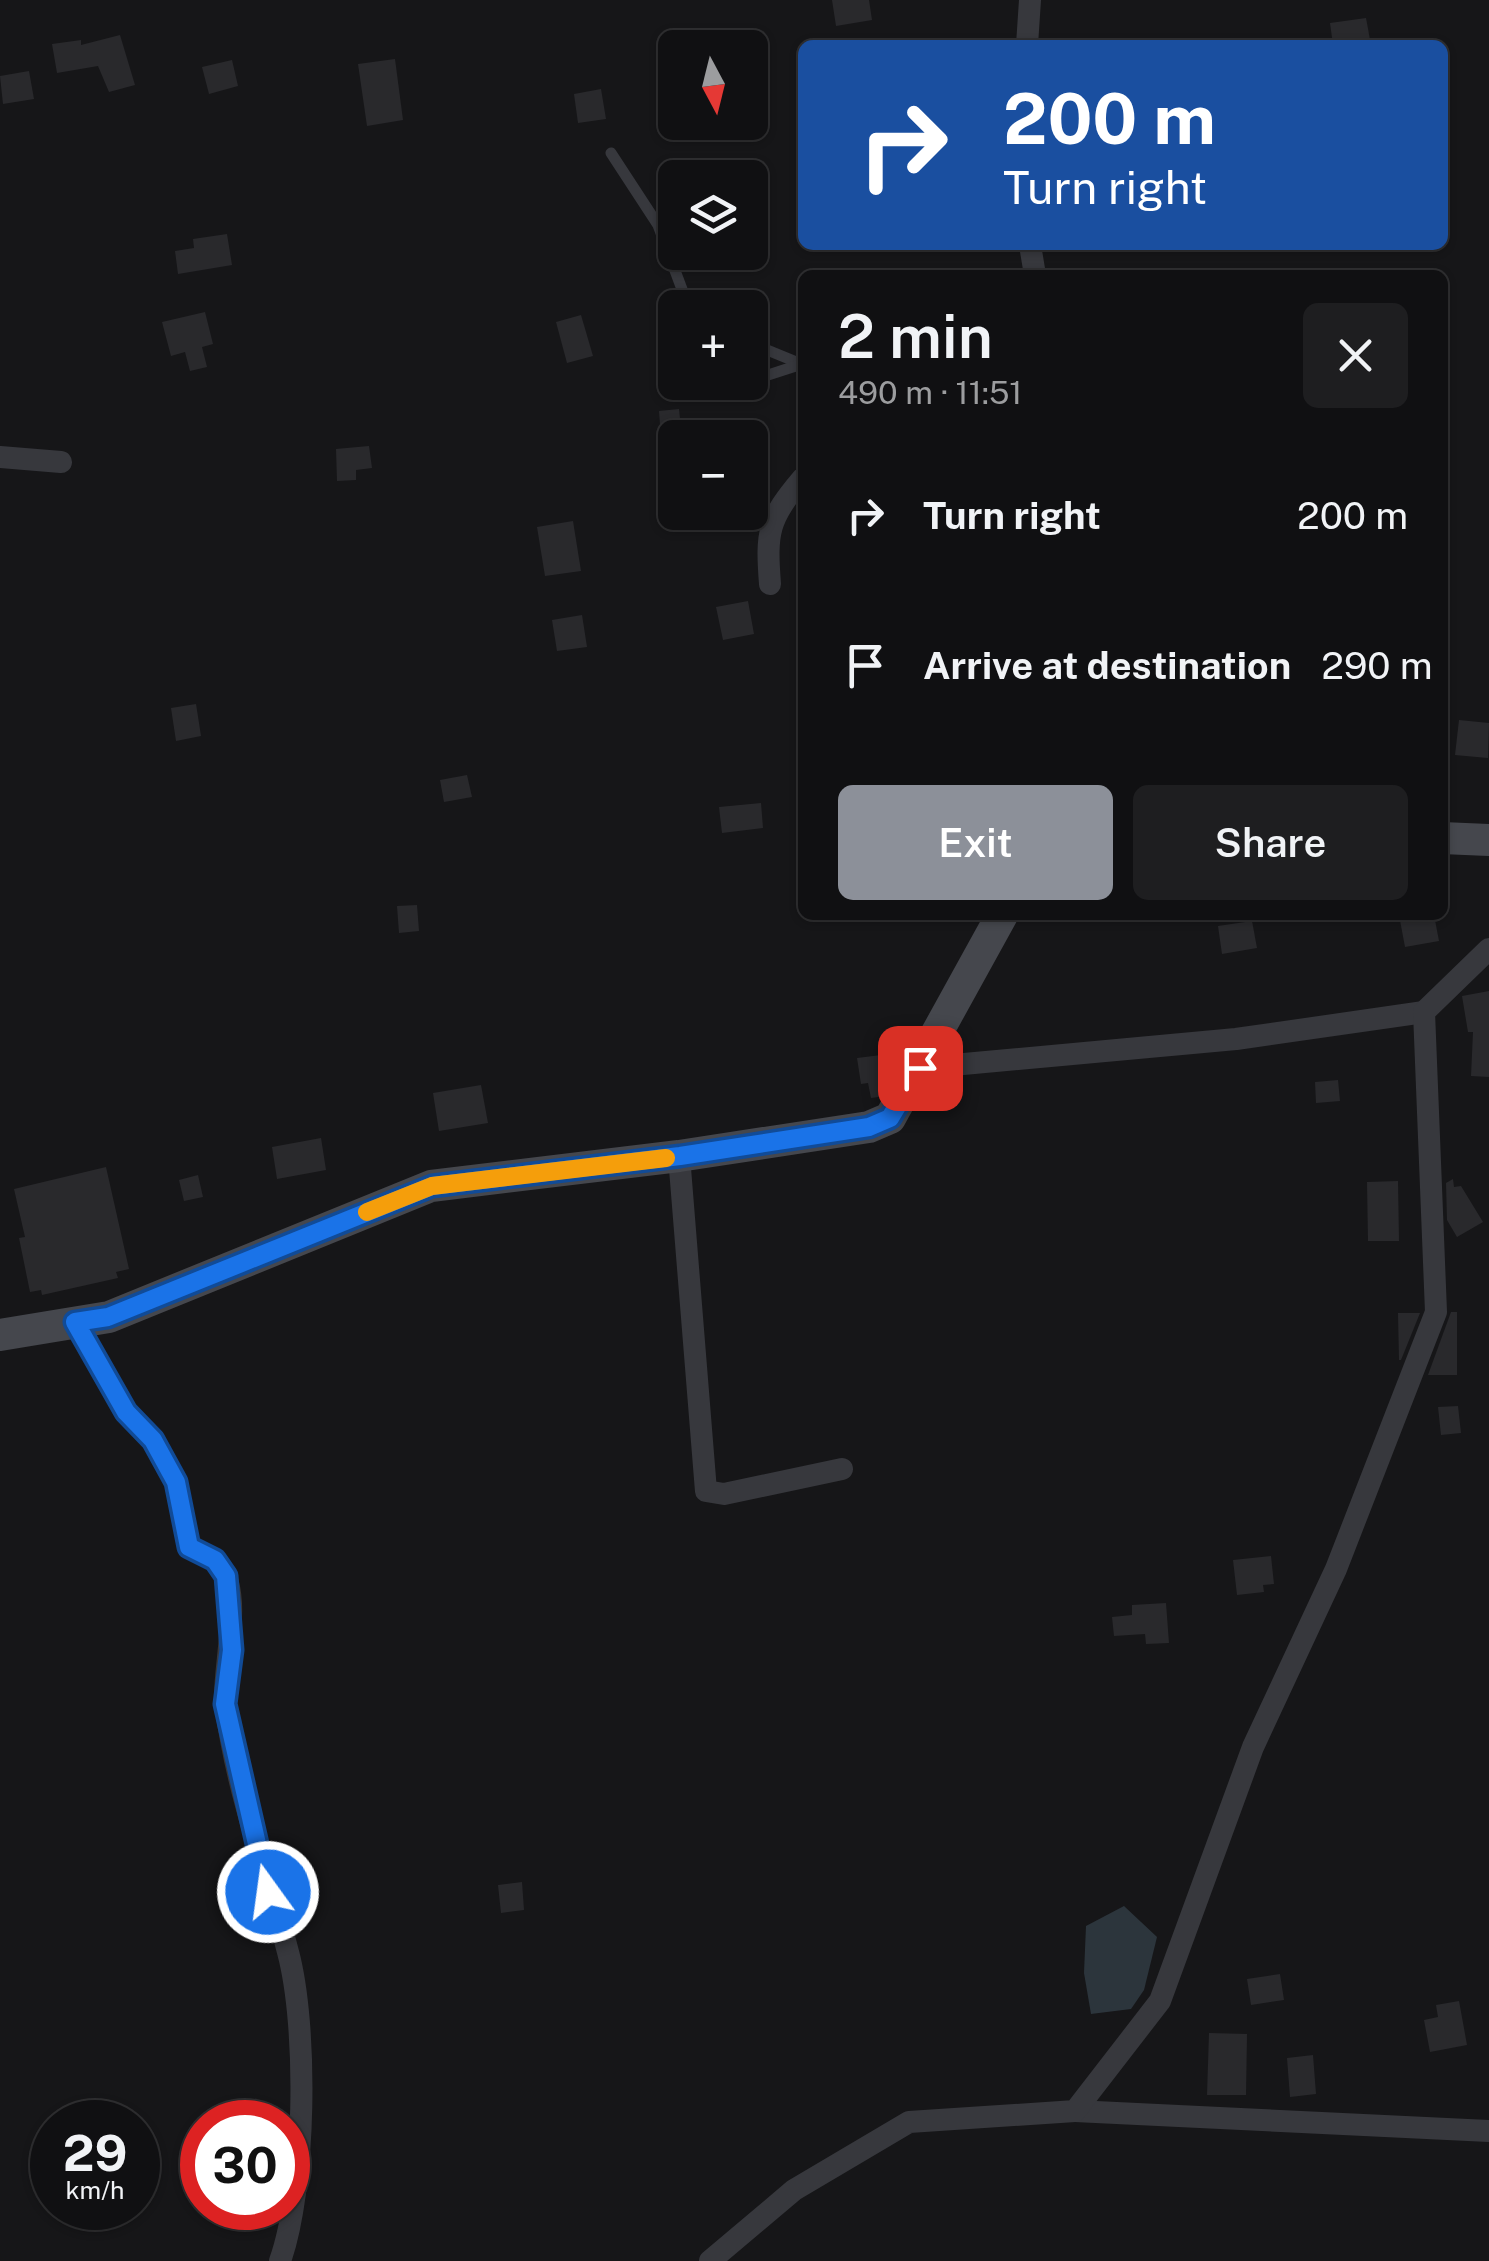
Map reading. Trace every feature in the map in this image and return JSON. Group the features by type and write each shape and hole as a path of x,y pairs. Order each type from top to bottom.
{"main road":[{"path":"1448,838 1489,840"},
{"path":"0,1334 108,1317 432,1186 680,1156 869,1127 890,1118 999,920"}],"street":[{"path":"1028,40 1030,0"},
{"path":"0,457 61,462"},
{"path":"770,584 767,544 774,513 798,484"},
{"path":"920,1068 1236,1039 1424,1012 1489,949"},
{"path":"1075,2111 1160,2001 1253,1747 1336,1569 1436,1312 1424,1012"},
{"path":"680,1156 706,1491 724,1494 842,1469"},
{"path":"75,1322 126,1412 153,1440 176,1482 189,1547 215,1560 226,1576 232,1650 225,1704 264,1874 289,1955 296,2019 302,2124 294,2198 280,2261"},
{"path":"710,2261 794,2190 909,2122 1075,2111 1489,2131"}],"lane":[{"path":"610,153 658,226 681,290"},
{"path":"768,349 798,362"},
{"path":"768,375 798,364"}],"shaded area":[{"path":"1124,1906 1157,1937 1144,1990 1131,2009 1091,2014 1084,1973 1086,1926"}],"building":[{"path":"832,0 869,0 872,20 836,26"},
{"path":"1366,18 1370,40 1332,40 1330,23"},
{"path":"120,35 135,85 109,92 98,66 57,73 52,44 81,40 81,45"},
{"path":"395,59 403,120 367,126 358,64"},
{"path":"232,60 238,86 209,94 202,67"},
{"path":"29,71 34,99 3,104 0,76"},
{"path":"601,89 606,119 578,123 574,94"},
{"path":"227,234 232,265 178,274 175,251 194,248 193,239"},
{"path":"205,312 213,344 202,347 207,367 190,371 185,352 171,356 162,322"},
{"path":"581,315 593,356 567,363 556,322"},
{"path":"679,409 680,420 660,420 659,411"},
{"path":"369,446 372,468 356,470 356,480 337,481 336,449"},
{"path":"573,521 581,571 545,576 537,527"},
{"path":"748,601 754,634 723,640 716,607"},
{"path":"582,615 587,647 557,651 552,620"},
{"path":"196,704 201,736 176,741 171,708"},
{"path":"1459,720 1489,723 1488,758 1455,755"},
{"path":"467,775 472,797 444,802 440,780"},
{"path":"761,803 763,828 722,833 719,807"},
{"path":"417,905 419,931 399,933 397,906"},
{"path":"1400,920 1435,920 1439,941 1405,947"},
{"path":"1252,921 1257,948 1222,954 1218,926"},
{"path":"1489,991 1489,1077 1471,1076 1473,1032 1468,1032 1462,996"},
{"path":"881,1055 885,1086 879,1097 871,1098 868,1083 861,1084 857,1058"},
{"path":"1338,1080 1340,1101 1316,1103 1315,1082"},
{"path":"481,1085 488,1123 439,1131 433,1093"},
{"path":"321,1138 326,1170 277,1179 272,1147"},
{"path":"106,1167 129,1269 116,1272 118,1278 42,1295 41,1290 30,1292 19,1238 25,1237 14,1189"},
{"path":"198,1175 203,1197 184,1201 179,1180"},
{"path":"1453,1179 1454,1187 1461,1186 1483,1222 1457,1237 1447,1220 1446,1183"},
{"path":"1398,1181 1399,1241 1368,1241 1367,1182"},
{"path":"1451,1312 1457,1312 1457,1375 1428,1375"},
{"path":"1398,1313 1420,1313 1401,1360 1399,1360"},
{"path":"1458,1406 1461,1433 1441,1435 1438,1407"},
{"path":"1271,1556 1274,1584 1263,1585 1264,1592 1237,1595 1233,1560"},
{"path":"1166,1603 1169,1643 1146,1644 1145,1634 1114,1636 1112,1617 1132,1615 1132,1605"},
{"path":"522,1882 524,1910 501,1913 498,1885"},
{"path":"1280,1974 1284,2000 1251,2005 1247,1979"},
{"path":"1459,2001 1467,2045 1430,2052 1424,2020 1438,2017 1436,2005"},
{"path":"1209,2033 1247,2034 1246,2095 1207,2095"},
{"path":"1313,2055 1316,2094 1290,2097 1287,2058"}],"slow traffic":[{"path":"367,1212 432,1186 666,1158"}],"route":[{"path":"268,1892 225,1704 232,1650 226,1576 215,1560 189,1547 176,1482 153,1440 126,1412 75,1322 108,1317 432,1186 680,1156 869,1127 890,1118 920,1068"}]}
